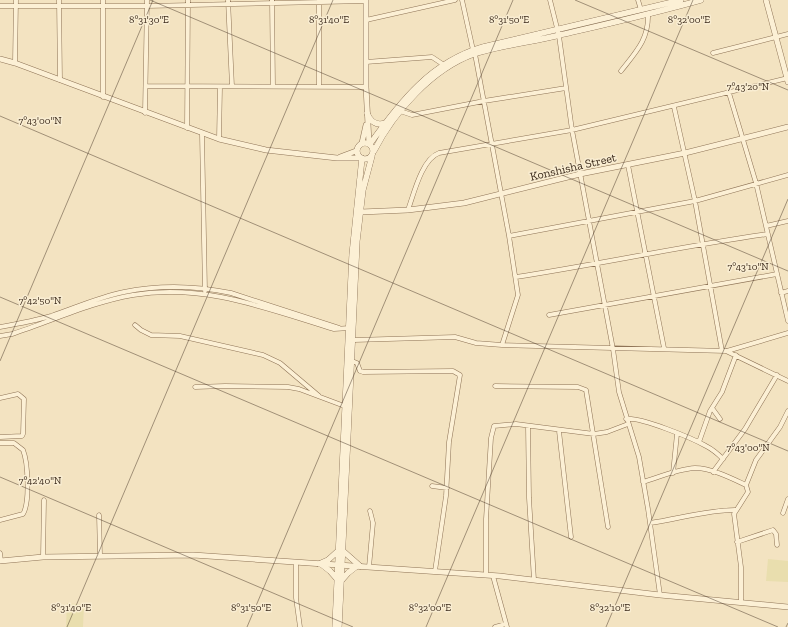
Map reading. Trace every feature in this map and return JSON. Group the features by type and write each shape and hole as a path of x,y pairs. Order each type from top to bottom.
{"main road":[{"path":"558,33 681,0"},
{"path":"369,143 415,86 444,64 474,52 648,14 701,0"},
{"path":"361,158 367,159 373,153 384,133 400,111 426,84 474,52"},
{"path":"367,117 373,122 380,124 384,123"},
{"path":"347,407 354,340 352,328 353,235 361,158 356,151 358,146 362,143 369,143"},
{"path":"335,627 340,565 347,407 360,212 373,153 369,143"},
{"path":"339,627 339,580 320,564 340,551"},
{"path":"339,580 359,566 340,551"}],"street":[{"path":"15,63 16,0"},
{"path":"59,0 60,80"},
{"path":"102,96 103,0"},
{"path":"145,113 147,0"},
{"path":"366,20 455,0"},
{"path":"462,0 484,101 500,194 510,236 516,277 518,300 502,345"},
{"path":"550,0 558,33 572,130 596,265 613,348 618,392 639,458 660,595"},
{"path":"638,0 641,10"},
{"path":"408,210 425,164 433,155 572,130 788,80 766,0"},
{"path":"319,1 319,86"},
{"path":"0,6 147,6 188,2 366,1 366,87 369,143"},
{"path":"187,128 188,2"},
{"path":"228,2 232,86"},
{"path":"272,2 274,86"},
{"path":"621,71 643,42 649,27 648,14"},
{"path":"713,53 788,34"},
{"path":"366,62 432,57 444,64"},
{"path":"0,59 15,63 145,113 219,139 266,150 337,158 361,158"},
{"path":"146,86 366,87"},
{"path":"219,139 220,87"},
{"path":"400,111 412,115 484,101 566,88"},
{"path":"729,93 756,183 788,321"},
{"path":"674,107 695,201 710,287 724,351"},
{"path":"362,143 367,117"},
{"name":"Konshisha Street","path":"360,212 408,210 450,205 580,174 685,153 788,127"},
{"path":"202,134 205,291"},
{"path":"337,158 356,151"},
{"path":"628,165 664,348"},
{"path":"510,236 695,201 788,175"},
{"path":"766,226 788,221"},
{"path":"516,277 596,265 646,254 768,234"},
{"path":"549,315 777,274"},
{"path":"0,327 29,322 124,292 152,288 231,293 339,328 352,328"},
{"path":"0,336 12,334 86,308 128,296 162,292 205,291"},
{"path":"781,293 788,291"},
{"path":"135,325 151,335 180,336 263,355 280,363 318,396"},
{"path":"724,351 788,333"},
{"path":"354,340 458,337 476,343 502,345 664,348 724,351 736,355 788,381"},
{"path":"699,442 712,408 722,392 736,355"},
{"path":"352,361 357,363 360,371 363,372 453,371 459,373 460,378 449,442 447,488 435,571"},
{"path":"713,472 745,429 777,375"},
{"path":"495,386 546,386 584,389 587,392 608,528"},
{"path":"195,387 288,387 347,407"},
{"path":"0,398 18,394 24,399 22,436 0,437"},
{"path":"712,408 720,418"},
{"path":"741,602 740,567 734,514 735,510 748,492 746,485 756,460 780,427 788,411"},
{"path":"626,418 636,419 699,442 723,459"},
{"path":"486,575 486,519 492,430 497,425 528,426 594,434 628,424"},
{"path":"528,426 531,536 534,580"},
{"path":"560,431 571,537"},
{"path":"673,473 677,434"},
{"path":"0,443 11,442 18,445 23,450 27,491 26,507 23,514 0,520"},
{"path":"643,482 694,468 713,472 746,485"},
{"path":"432,486 447,488"},
{"path":"783,513 788,499"},
{"path":"43,557 44,500"},
{"path":"650,523 678,519 717,510 735,510"},
{"path":"369,567 373,524 370,511"},
{"path":"99,515 100,555"},
{"path":"737,542 773,530 775,531 777,546"},
{"path":"0,553 1,561 43,557 193,554 296,563 486,575 660,595 788,607"},
{"path":"296,563 296,602 300,627"},
{"path":"493,576 506,626 495,627"}],"shaded area":[{"path":"768,559 788,561 788,582 766,581"},
{"path":"67,603 84,605 83,627 66,627"}]}
